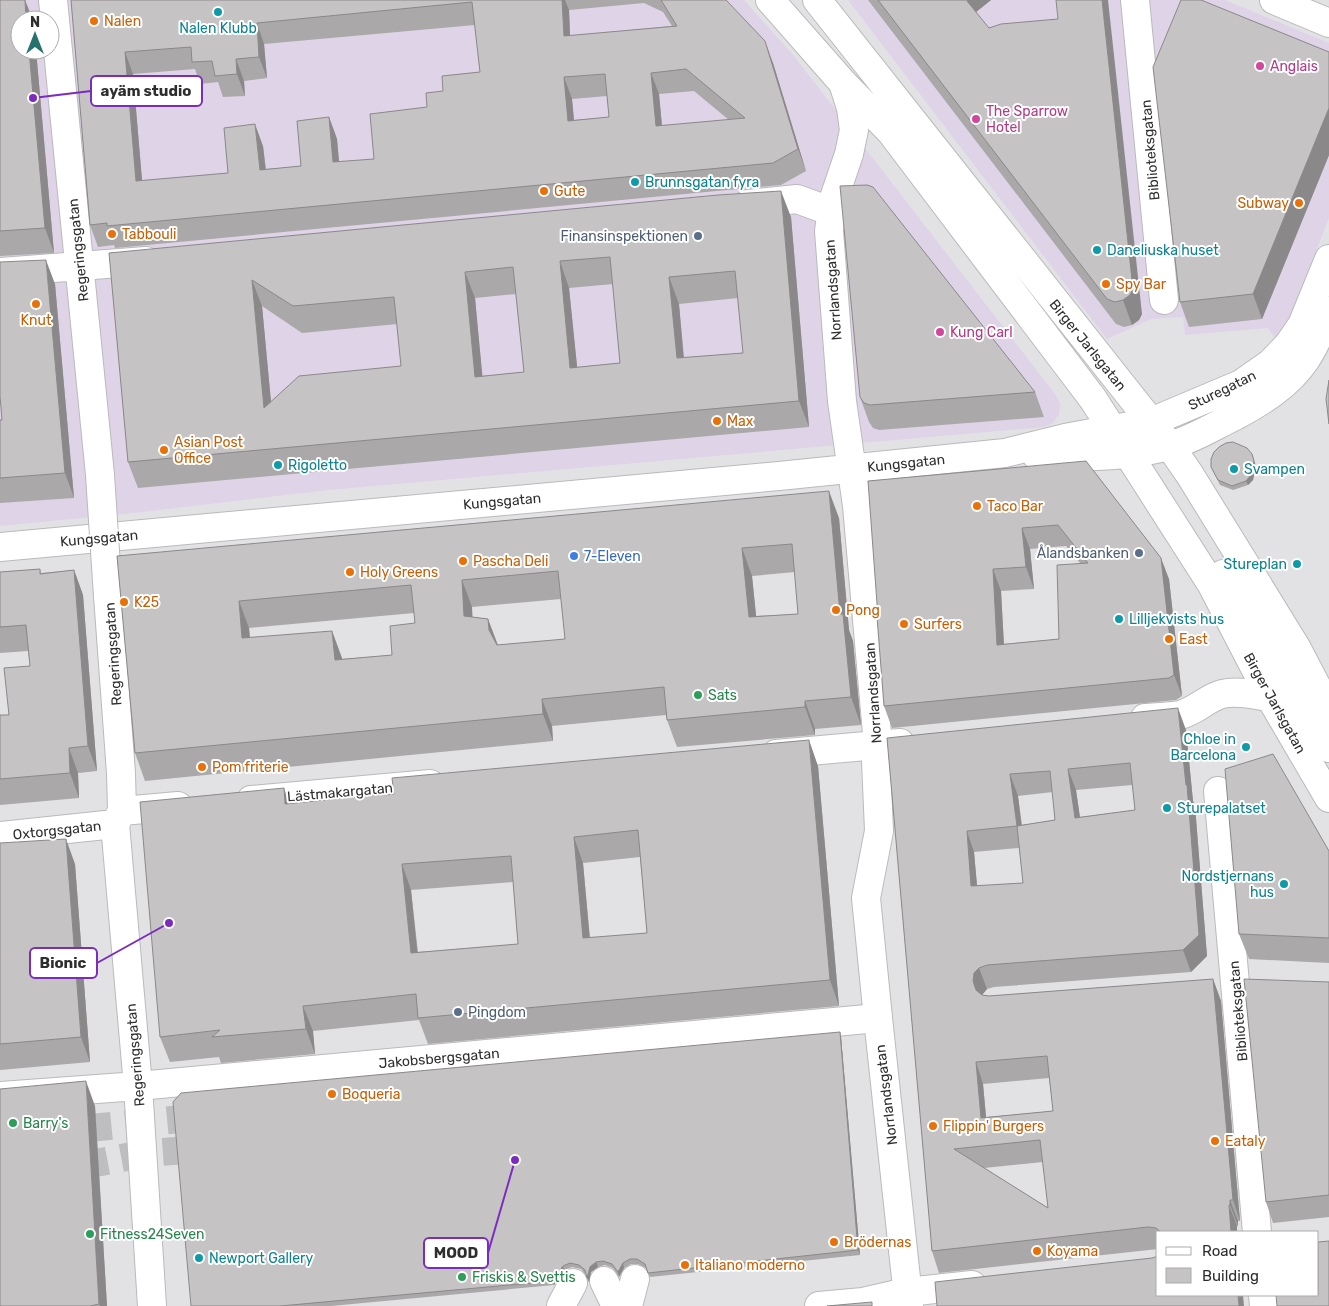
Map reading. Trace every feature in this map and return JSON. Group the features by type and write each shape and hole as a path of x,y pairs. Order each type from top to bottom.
{"street":[{"name":"Regeringsgatan","path":"53,0 100,475 121,773 119,818 152,1306"},
{"name":"Birger Jarlsgatan","path":"770,0 843,83 890,132 1093,399 1112,428 1134,453 1269,642 1329,748"},
{"name":"Birger Jarlsgatan","path":"817,0 1170,446 1190,475 1296,647 1329,710"},
{"name":"Biblioteksgatan","path":"1136,0 1164,300"},
{"path":"1274,0 1329,23"},
{"name":"Norrlandsgatan","path":"843,83 851,108 854,130 849,154 830,210 829,231 842,401 850,468 857,506 878,745 876,761 879,831 866,898 908,1299"},
{"path":"722,207 797,199 830,210"},
{"name":"Sturegatan","path":"1112,428 1151,422 1241,384 1271,363 1289,344 1302,325 1329,258"},
{"path":"0,272 168,259"},
{"name":"Sturegatan","path":"1134,453 1170,446 1255,405 1284,383 1306,360 1315,345 1329,311"},
{"name":"Kungsgatan","path":"0,547 1005,453 1112,428"},
{"name":"Kungsgatan","path":"1005,453 1054,456 1134,453"},
{"name":"Birger Jarlsgatan","path":"1134,453 1212,585 1270,697 1329,798"},
{"path":"1122,721 1181,715 1210,698 1224,694 1241,693 1270,697"},
{"path":"752,756 927,740"},
{"name":"Lästmakargatan","path":"231,802 456,782"},
{"name":"Biblioteksgatan","path":"1218,791 1257,1231"},
{"path":"119,818 201,804"},
{"name":"Oxtorgsgatan","path":"0,836 119,818"},
{"path":"1206,986 1264,984"},
{"name":"Jakobsbergsgatan","path":"0,1096 138,1086 878,1018"},
{"path":"628,1306 635,1279"},
{"path":"604,1281 616,1306"},
{"path":"819,1306 908,1299 994,1282"}],"shaded area":[{"path":"0,0 744,0 794,56 1055,394 1060,403 1059,414 1053,423 1044,427 329,490 134,513 0,526"},
{"path":"848,0 1225,0 1329,43 1329,218 1288,323 1275,338 1268,328 1185,335 1183,317 1151,319 1107,339"}],"building":[{"path":"0,0 25,0 26,10 10,10 10,60 30,60 45,228 0,231"},
{"path":"71,0 562,0 564,36 677,26 661,0 726,0 765,41 798,149 773,163 107,226 107,223 90,225","holes":["472,2 480,72 442,76 443,91 426,93 427,107 370,114 374,159 333,162 329,117 297,121 301,166 260,170 255,124 224,128 228,173 136,181 125,52 191,47 192,62 212,61 215,76 237,74 236,59 259,57 257,23","686,69 745,118 656,126 651,73","605,74 609,117 568,121 564,77"]},
{"path":"878,0 968,0 989,28 1001,24 1058,19 1056,0 1102,0 1133,289 1130,295 1123,300 1115,302 1107,299"},
{"path":"1181,0 1201,0 1329,52 1329,108 1253,294 1180,302 1153,67"},
{"path":"867,185 873,187 1035,392 870,405 864,403 860,397 840,186"},
{"path":"781,191 799,401 128,462 109,253 718,195","holes":["610,257 620,363 570,368 560,261","513,267 524,372 475,377 465,272","735,271 743,353 677,358 669,277","252,280 293,306 394,297 401,366 299,376 264,408"]},
{"path":"46,260 65,473 0,478 0,420 2,420 0,396 0,262"},
{"path":"1329,380 1329,424 1326,399"},
{"name":"Svampen","path":"1233,442 1247,448 1252,454 1254,461 1251,475 1246,481 1232,486 1218,480 1211,467 1211,459 1219,447"},
{"path":"1086,461 1161,558 1174,675 1169,678 884,706 868,481","holes":["1058,525 1088,563 1057,565 1059,639 997,645 993,569 1026,567 1022,528"]},
{"path":"829,491 840,614 843,614 851,697 805,701 805,707 667,720 664,687 542,699 543,714 135,753 117,556","holes":["792,544 798,614 749,617 742,548","558,571 565,639 497,645 489,630 488,619 464,616 462,580","411,585 415,623 390,626 392,655 335,660 332,631 242,638 239,601"]},
{"path":"40,569 40,574 74,570 88,746 69,748 70,773 0,779 0,715 9,715 4,668 30,666 26,625 0,627 0,572"},
{"path":"1178,708 1187,785 1199,935 1183,950 987,965 979,968 974,973 973,981 976,990 982,995 989,996 1213,979 1233,1200 1230,1200 1229,1205 1231,1231 1160,1231 1156,1228 1148,1227 932,1251 887,738","holes":["1130,763 1135,810 1075,818 1068,769","1050,771 1055,820 1017,826 1010,774","1017,826 1023,883 971,886 967,831","1047,1056 1053,1111 981,1118 976,1062","1040,1140 1048,1208 954,1149"]},
{"path":"809,740 830,980 418,1018 416,994 303,1006 306,1029 212,1037 220,1030 160,1037 140,802 284,788 285,804 394,794 392,778","holes":["638,830 647,933 583,938 574,837","511,856 518,944 411,953 402,864"]},
{"name":"Nordstjernans hus","path":"1273,754 1329,851 1329,938 1239,934 1225,769"},
{"path":"66,839 81,1037 0,1044 0,843"},
{"path":"1244,979 1329,982 1329,1195 1266,1202"},
{"path":"840,1032 858,1250 648,1273 645,1264 637,1259 630,1259 623,1263 618,1272 612,1264 603,1261 596,1262 590,1267 587,1278 585,1270 579,1265 570,1263 563,1266 553,1281 280,1306 191,1306 173,1102 181,1093"},
{"path":"86,1081 99,1304 90,1306 0,1306 0,1089"},
{"path":"1329,1241 1329,1306 1277,1306 1276,1296 1319,1296 1319,1242"},
{"path":"1156,1257 1156,1296 1238,1296 1239,1306 937,1306 935,1282"},
{"path":"872,1302 872,1306 827,1306"}],"tunnel":[{"path":"0,1137 211,1116"},
{"path":"0,1191 74,1167 148,1153 213,1148"}],"place":[{"name":"Nalen Klubb","path":"218,12"},
{"name":"Nalen","path":"94,21"},
{"name":"Anglais","path":"1260,66"},
{"name":"ayäm studio","path":"33,98"},
{"name":"The Sparrow Hotel","path":"976,119"},
{"name":"Brunnsgatan fyra","path":"635,182"},
{"name":"Gute","path":"544,191"},
{"name":"Subway","path":"1299,203"},
{"name":"Tabbouli","path":"112,234"},
{"name":"Finansinspektionen","path":"698,236"},
{"name":"Daneliuska huset","path":"1097,250"},
{"name":"Spy Bar","path":"1106,284"},
{"name":"Knut","path":"36,304"},
{"name":"Kung Carl","path":"940,332"},
{"name":"Max","path":"717,421"},
{"name":"Asian Post Office","path":"164,450"},
{"name":"Rigoletto","path":"278,465"},
{"name":"Svampen","path":"1234,469"},
{"name":"Taco Bar","path":"977,506"},
{"name":"Ålandsbanken","path":"1139,553"},
{"name":"7-Eleven","path":"574,556"},
{"name":"Pascha Deli","path":"463,561"},
{"name":"Stureplan","path":"1297,564"},
{"name":"Holy Greens","path":"350,572"},
{"name":"K25","path":"124,602"},
{"name":"Pong","path":"836,610"},
{"name":"Lilljekvists hus","path":"1119,619"},
{"name":"Surfers","path":"904,624"},
{"name":"East","path":"1169,639"},
{"name":"Sats","path":"698,695"},
{"name":"Chloe in Barcelona","path":"1246,747"},
{"name":"Pom friterie","path":"202,767"},
{"name":"Sturepalatset","path":"1167,808"},
{"name":"Nordstjernans hus","path":"1284,884"},
{"name":"Bionic","path":"169,923"},
{"name":"Pingdom","path":"458,1012"},
{"name":"Boqueria","path":"332,1094"},
{"name":"Barry's","path":"13,1123"},
{"name":"Flippin' Burgers","path":"933,1126"},
{"name":"Eataly","path":"1215,1141"},
{"name":"MOOD","path":"515,1160"},
{"name":"Fitness24Seven","path":"90,1234"},
{"name":"Brödernas","path":"834,1242"},
{"name":"Koyama","path":"1037,1251"},
{"name":"Newport Gallery","path":"199,1258"},
{"name":"Italiano moderno","path":"685,1265"},
{"name":"Friskis & Svettis","path":"462,1277"}]}
